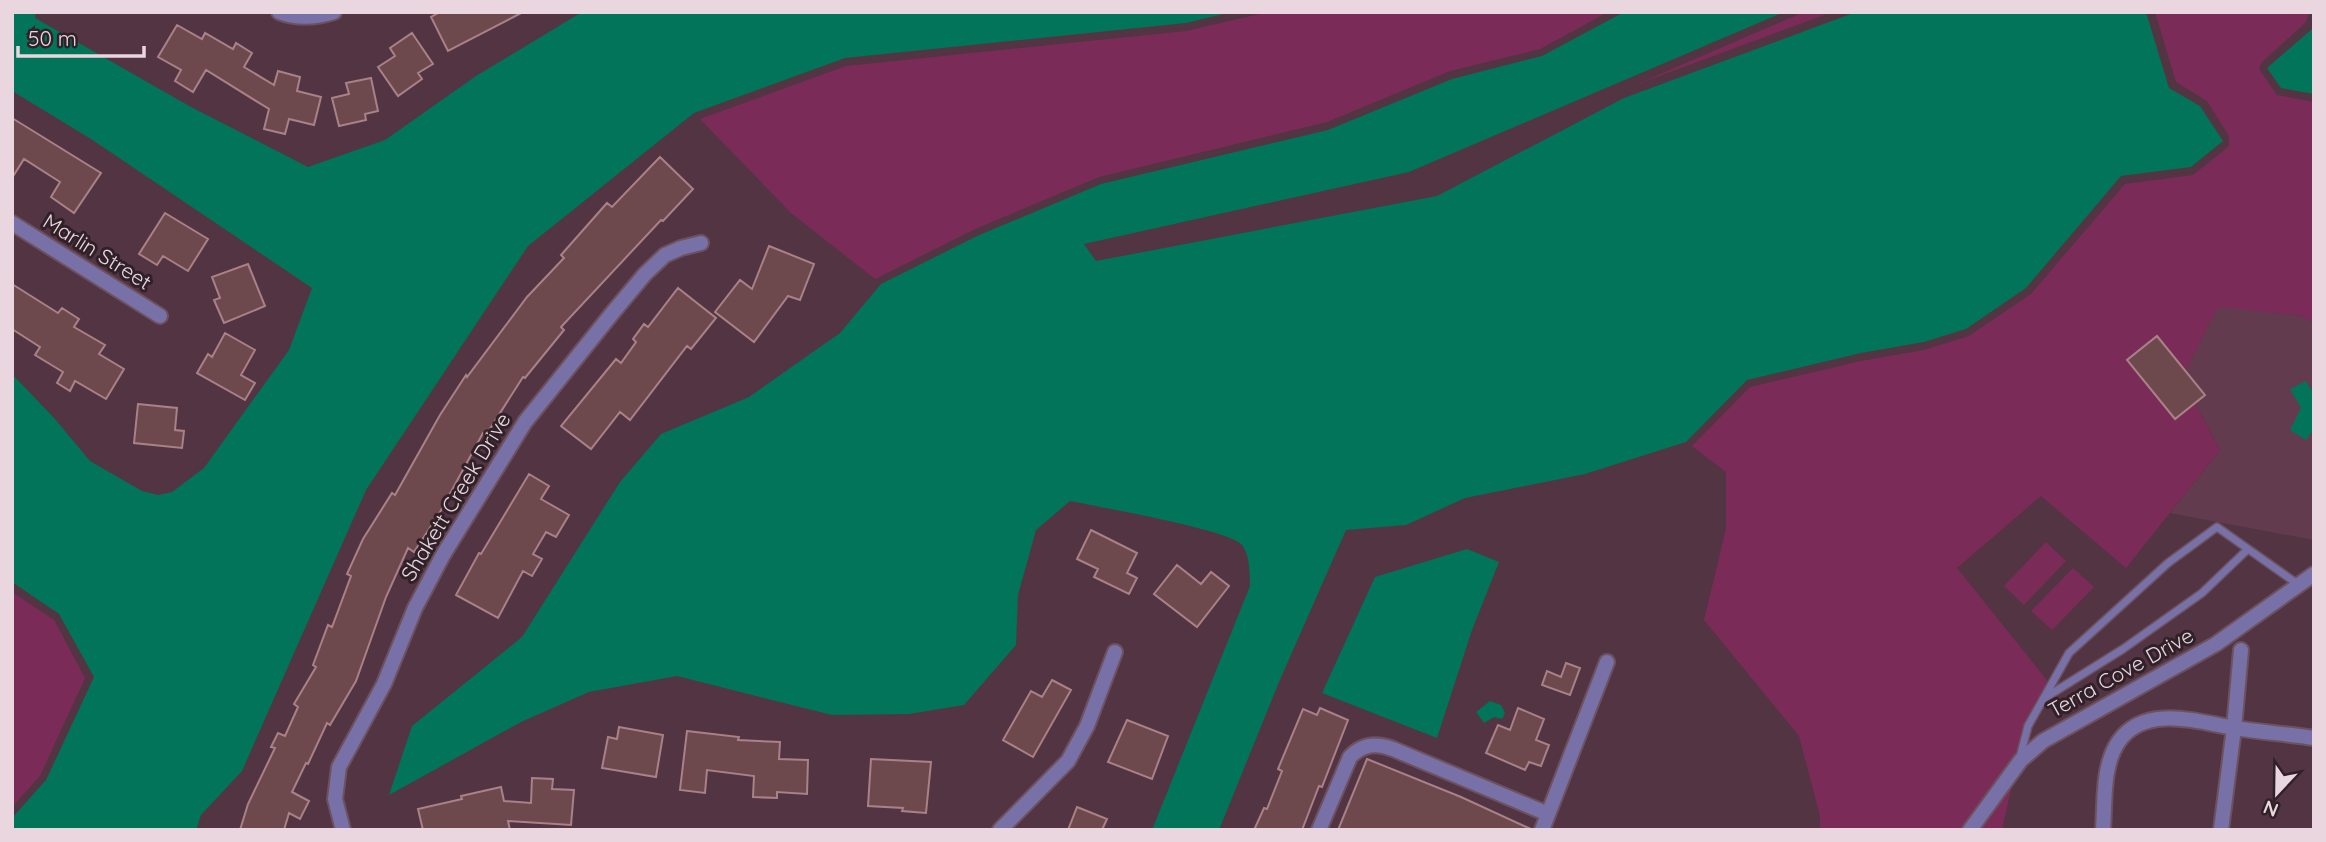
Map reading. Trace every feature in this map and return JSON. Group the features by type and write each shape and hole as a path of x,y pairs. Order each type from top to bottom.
{"street":[{"path":"278,12 288,16 309,17 334,12"},
{"name":"Marlin Street","path":"12,223 160,316"},
{"name":"Shakett Creek Drive","path":"344,830 335,799 339,767 384,684 415,608 443,555 525,422 614,311 665,255 701,243"},
{"name":"Terra Cove Drive","path":"1970,830 2018,765 2043,741 2216,643 2314,574"},
{"path":"2221,830 2241,650"},
{"path":"1000,830 1068,761 1087,726 1115,652"},
{"path":"1542,830 1607,662"},
{"path":"2103,830 2109,762 2119,740 2146,723 2179,717 2234,728 2314,738"},
{"path":"1319,830 1350,757 1362,747 1378,744 1548,814"}],"lane":[{"path":"2018,765 2028,726 2069,653 2168,564 2217,527 2299,585"},
{"path":"2042,700 2123,649 2202,593 2248,549"}],"shaded area":[{"path":"12,12 36,12 35,18 191,107 308,167 385,140 476,76 582,12 1232,12 1186,23 845,58 694,113 528,246 366,490 242,771 201,815 196,830 12,830 12,818 46,780 94,677 59,614 12,582 12,374 90,461 142,491 158,495 172,492 204,468 289,350 312,288 91,139 12,91"},
{"path":"1268,12 1608,12 1540,49 1450,71 1327,122 1099,177 975,229 875,279 791,213 700,119 846,66 1186,31"},
{"path":"1624,12 1784,12 1409,172 1084,244 1096,261 1437,196 1624,98 1856,12 2146,12 2169,88 2200,106 2223,141 2191,167 2121,176 2026,288 1966,329 1924,342 1861,353 1747,380 1686,442 1585,474 1465,498 1406,525 1346,530 1279,682 1219,830 1152,830 1250,586 1249,564 1244,548 1230,538 1212,532 1070,501 1036,530 1018,595 1016,645 964,705 909,714 832,715 677,676 589,692 521,722 389,795 412,726 522,637 620,482 661,434 749,397 840,333 881,284 977,236 1101,184 1328,130 1452,79 1542,56"},
{"path":"1804,12 1832,12 1635,85"},
{"path":"2155,12 2310,12 2305,23 2262,62 2259,69 2277,95 2314,102 2314,322 2296,315 2218,307 2182,378 2220,450 2126,568 2041,496 1957,568 2050,684 2027,718 2002,830 1820,830 1820,816 1799,736 1704,620 1726,529 1726,472 1692,446 1750,387 1861,361 1924,350 1969,336 2031,294 2125,184 2193,175 2229,146 2229,136 2207,101 2176,82"},
{"path":"2314,23 2314,94 2281,88 2267,68 2312,29"},
{"path":"2218,306 2296,315 2314,322 2314,540 2170,513 2220,450 2182,378"},
{"path":"2306,381 2314,394 2314,429 2306,440 2290,430 2301,408 2290,389"},
{"path":"2046,542 2066,561 2024,605 2004,586"},
{"path":"1467,549 1499,562 1472,630 1437,738 1322,693 1375,577"},
{"path":"2073,568 2094,587 2052,630 2031,611"},
{"path":"12,592 54,620 85,678 40,776 12,807"},
{"path":"1490,701 1501,705 1505,713 1502,719 1494,717 1484,723 1476,712"}],"building":[{"path":"440,12 523,12 448,51 431,17"},
{"path":"177,25 202,39 205,33 233,49 236,43 252,53 244,67 274,85 278,71 300,77 297,91 321,97 314,125 289,119 285,134 264,129 269,109 206,70 193,92 175,81 181,70 158,57"},
{"path":"412,33 433,64 418,73 422,79 398,96 378,67 395,56 390,48"},
{"path":"371,78 378,111 365,114 366,120 339,126 332,98 349,94 346,83"},
{"path":"12,118 101,173 74,213 51,197 60,182 24,159 12,178"},
{"path":"660,157 693,189 561,327 564,330 525,378 523,377 486,435 483,433 439,514 414,552 408,548 386,597 356,681 330,725 327,723 292,792 309,801 300,819 289,813 284,830 240,830 248,804 275,748 271,747 278,733 285,736 298,707 294,704 316,667 313,665 328,625 332,627 351,576 347,574 363,539 392,493 395,495 440,415 466,375 467,377 527,297 564,258 561,255 607,203 612,207"},
{"path":"165,213 208,239 188,271 163,256 157,265 139,254"},
{"path":"769,246 814,264 800,300 788,296 754,342 715,312 740,280 752,289"},
{"path":"248,264 265,306 224,323 214,300 220,298 212,277"},
{"path":"12,284 58,313 62,308 79,319 74,327 105,345 99,354 124,369 106,399 75,381 70,391 57,383 63,372 35,355 40,347 12,329"},
{"path":"678,288 716,318 691,349 687,346 630,420 620,412 591,449 561,426 616,359 621,363 636,342 633,339 644,324 648,327"},
{"path":"225,333 255,350 241,375 255,383 245,400 197,373 208,354 212,357"},
{"path":"2157,336 2205,395 2175,419 2127,360"},
{"path":"138,404 177,408 175,430 184,431 182,448 134,443"},
{"path":"529,474 549,486 541,499 569,515 556,537 546,532 533,554 542,559 532,576 523,571 498,618 456,595"},
{"path":"1091,530 1137,553 1127,573 1137,578 1129,594 1094,577 1098,569 1077,559"},
{"path":"1177,565 1201,584 1211,572 1229,586 1197,627 1154,594"},
{"path":"1566,663 1580,668 1570,695 1542,685 1547,671 1561,677"},
{"path":"1052,680 1071,690 1033,757 1003,740 1031,691 1042,697"},
{"path":"1320,708 1348,720 1302,830 1254,830 1264,808 1267,809 1282,771 1278,769 1303,709 1317,715"},
{"path":"1518,708 1544,719 1536,740 1549,745 1541,766 1529,762 1525,770 1486,753 1498,725 1510,730"},
{"path":"1127,720 1168,736 1152,779 1108,762"},
{"path":"619,727 663,735 656,777 602,768 608,737 617,739"},
{"path":"687,731 739,737 738,740 780,742 779,759 808,760 807,794 777,792 777,798 753,797 754,776 707,770 705,793 680,790"},
{"path":"871,759 931,762 926,813 902,811 903,808 868,806"},
{"path":"1367,759 1461,797 1533,830 1338,830"},
{"path":"532,778 553,779 552,789 574,790 571,825 508,821 510,830 423,830 418,809 462,799 461,796 501,787 504,801 531,803"},
{"path":"1077,807 1107,819 1102,830 1068,830"}]}
